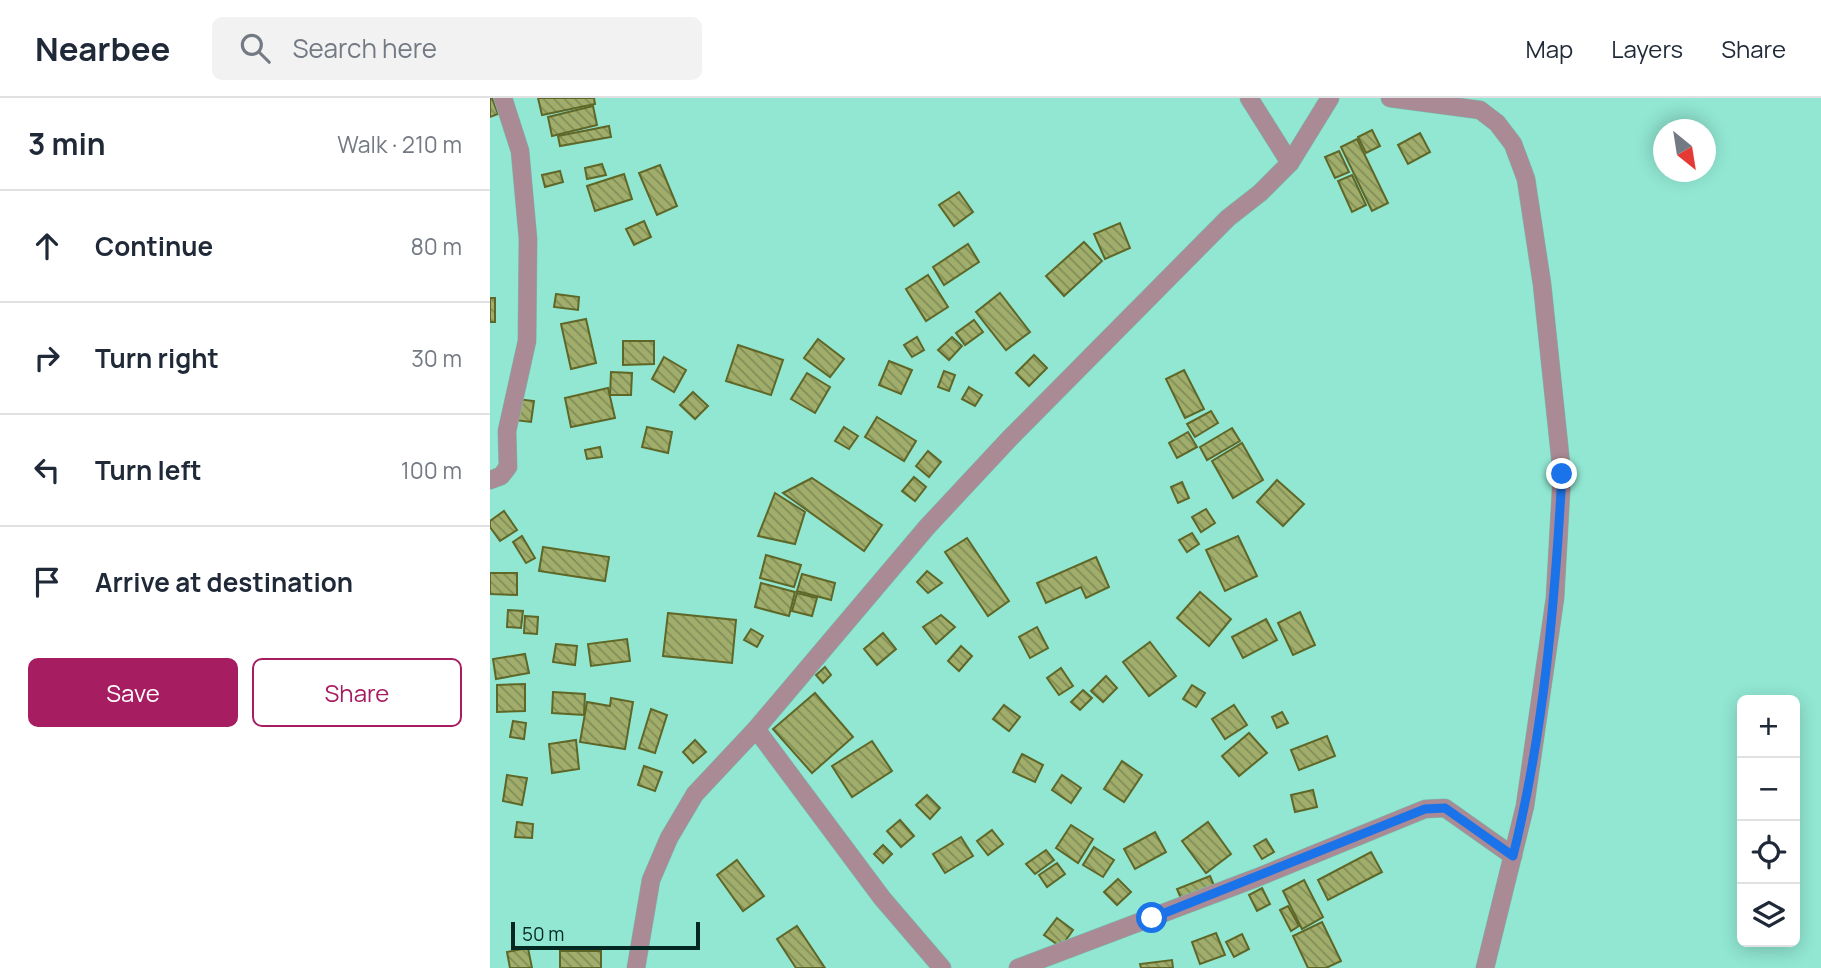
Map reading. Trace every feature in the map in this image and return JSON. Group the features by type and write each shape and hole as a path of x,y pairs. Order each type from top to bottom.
{"street":[{"path":"490,480 501,476 508,467 507,431 527,341 528,239 520,150 503,98"},
{"path":"1249,98 1290,163"},
{"path":"636,968 652,880 669,838 695,794 756,729 927,527 1001,448 1228,218 1260,193 1290,163 1330,98"},
{"path":"1390,98 1480,110 1497,123 1513,144 1526,179 1542,284 1562,474 1555,598 1525,806 1485,968"},
{"path":"756,729 882,898 942,968"},
{"path":"1018,968 1256,878 1425,809 1445,808 1513,856"}],"building":[{"path":"490,98 498,114 490,117"},
{"path":"538,98 594,98 595,104 542,115"},
{"path":"593,106 597,125 552,136 548,117"},
{"path":"609,126 611,137 560,146 558,136"},
{"path":"1372,130 1380,146 1366,153 1358,137"},
{"path":"1420,133 1430,152 1408,164 1398,145"},
{"path":"1357,139 1388,203 1372,211 1341,147"},
{"path":"1339,151 1349,172 1335,178 1325,157"},
{"path":"602,164 606,175 587,179 585,168"},
{"path":"660,165 677,206 657,215 639,173"},
{"path":"560,171 563,182 545,187 542,175"},
{"path":"624,174 632,199 595,211 587,186"},
{"path":"1352,175 1366,205 1352,212 1338,181"},
{"path":"959,192 973,212 954,226 939,205"},
{"path":"644,221 651,237 634,245 626,229"},
{"path":"1120,223 1130,248 1105,259 1094,234"},
{"path":"1084,242 1102,261 1064,296 1046,276"},
{"path":"968,244 979,262 944,285 933,267"},
{"path":"928,275 948,307 926,321 906,289"},
{"path":"1000,293 1030,332 1006,350 976,312"},
{"path":"556,294 579,297 578,310 554,307"},
{"path":"490,298 495,298 495,322 490,322"},
{"path":"586,319 596,363 571,369 561,324"},
{"path":"974,320 983,332 965,345 956,333"},
{"path":"917,337 924,350 912,357 904,345"},
{"path":"952,337 962,346 949,360 938,350"},
{"path":"818,339 844,359 830,377 804,358"},
{"path":"623,341 654,341 654,364 623,365"},
{"path":"738,345 783,360 771,395 726,381"},
{"path":"1034,355 1047,368 1029,386 1016,373"},
{"path":"664,357 686,370 674,392 652,379"},
{"path":"889,361 912,370 901,394 879,385"},
{"path":"1184,370 1204,409 1185,418 1166,379"},
{"path":"944,371 955,375 949,391 938,387"},
{"path":"611,372 632,373 631,395 610,395"},
{"path":"807,373 830,387 815,413 791,399"},
{"path":"969,387 982,395 975,406 962,399"},
{"path":"608,388 615,418 571,427 565,398"},
{"path":"693,392 708,406 695,419 680,405"},
{"path":"517,399 534,401 531,422 514,420"},
{"path":"1211,411 1218,423 1195,437 1187,424"},
{"path":"877,417 916,441 904,461 865,437"},
{"path":"647,427 672,432 668,453 642,447"},
{"path":"844,427 858,436 849,449 835,441"},
{"path":"1232,428 1240,441 1207,460 1200,447"},
{"path":"1188,432 1197,447 1177,458 1169,443"},
{"path":"1242,443 1263,480 1233,498 1212,461"},
{"path":"600,447 602,457 587,459 585,450"},
{"path":"928,451 941,462 929,477 916,466"},
{"path":"914,477 926,487 915,501 902,491"},
{"path":"812,478 882,525 864,551 783,493"},
{"path":"1277,480 1304,504 1283,526 1257,502"},
{"path":"1182,482 1189,498 1178,503 1171,487"},
{"path":"775,493 805,512 795,544 758,536"},
{"path":"1206,509 1215,523 1201,532 1192,517"},
{"path":"504,511 517,530 500,541 490,527 490,521"},
{"path":"1192,533 1199,544 1187,552 1179,540"},
{"path":"522,536 535,558 526,563 513,542"},
{"path":"1238,536 1257,576 1225,591 1206,550"},
{"path":"967,538 1009,601 988,616 945,552"},
{"path":"543,547 609,557 605,581 539,571"},
{"path":"766,555 801,565 794,587 760,578"},
{"path":"1096,557 1109,587 1086,598 1081,587 1046,603 1037,583"},
{"path":"927,571 942,583 928,593 917,582"},
{"path":"490,573 517,573 517,595 490,594"},
{"path":"802,574 835,583 831,600 797,591"},
{"path":"761,583 795,592 789,616 755,607"},
{"path":"1200,592 1231,619 1209,646 1177,618"},
{"path":"797,593 817,598 812,616 792,611"},
{"path":"508,610 523,611 521,628 507,627"},
{"path":"1300,612 1315,645 1293,655 1278,623"},
{"path":"668,613 736,620 732,663 663,656"},
{"path":"941,615 955,627 936,644 923,627"},
{"path":"525,616 538,617 537,634 524,633"},
{"path":"1266,619 1277,640 1243,658 1232,637"},
{"path":"1037,627 1048,648 1030,658 1019,637"},
{"path":"751,629 763,636 757,647 744,640"},
{"path":"883,633 896,649 877,665 864,649"},
{"path":"627,639 630,661 591,666 588,644"},
{"path":"1150,642 1176,676 1149,696 1123,662"},
{"path":"556,644 577,646 575,665 553,662"},
{"path":"961,646 972,656 959,671 948,661"},
{"path":"525,654 529,673 496,679 493,659"},
{"path":"825,667 831,675 823,683 816,675"},
{"path":"1061,668 1073,686 1059,695 1047,678"},
{"path":"1106,676 1117,688 1103,702 1091,691"},
{"path":"525,684 525,711 497,712 497,685"},
{"path":"1192,685 1205,693 1196,707 1183,699"},
{"path":"1083,690 1092,698 1080,710 1071,702"},
{"path":"553,692 585,694 584,715 552,713"},
{"path":"815,693 853,737 812,773 773,729"},
{"path":"611,698 633,702 625,749 580,742 587,702 610,706"},
{"path":"1004,705 1020,717 1009,731 993,719"},
{"path":"1234,705 1247,725 1225,739 1212,719"},
{"path":"651,709 667,715 655,753 639,748"},
{"path":"1282,712 1288,723 1277,728 1272,717"},
{"path":"513,721 526,723 524,739 510,737"},
{"path":"1249,733 1267,753 1239,776 1222,756"},
{"path":"1327,736 1335,756 1299,770 1291,750"},
{"path":"576,740 579,769 552,773 549,744"},
{"path":"695,740 706,752 693,763 683,752"},
{"path":"872,741 892,771 852,797 832,766"},
{"path":"1022,754 1043,765 1035,782 1013,772"},
{"path":"1122,761 1142,775 1124,802 1104,789"},
{"path":"644,766 662,772 655,791 638,785"},
{"path":"507,775 527,778 522,805 503,801"},
{"path":"1062,775 1081,788 1071,803 1052,790"},
{"path":"1313,790 1317,807 1295,812 1291,795"},
{"path":"927,795 940,808 930,819 916,805"},
{"path":"900,820 914,836 901,847 887,831"},
{"path":"517,822 533,824 532,838 515,837"},
{"path":"1208,822 1231,854 1206,873 1182,841"},
{"path":"1071,825 1093,839 1078,863 1056,848"},
{"path":"992,830 1003,844 988,855 977,841"},
{"path":"1155,832 1166,852 1135,869 1124,849"},
{"path":"961,837 973,856 945,873 933,854"},
{"path":"1266,839 1274,852 1262,859 1254,846"},
{"path":"883,845 892,854 883,863 874,854"},
{"path":"1094,847 1114,860 1103,877 1083,865"},
{"path":"1046,850 1054,860 1035,874 1026,864"},
{"path":"1371,852 1382,872 1328,900 1318,880"},
{"path":"737,860 764,896 743,911 717,875"},
{"path":"1057,863 1065,874 1047,887 1039,875"},
{"path":"1210,876 1215,888 1182,901 1177,889"},
{"path":"1118,879 1131,892 1117,905 1104,892"},
{"path":"1304,880 1323,917 1302,929 1283,891"},
{"path":"1262,888 1270,904 1257,911 1249,895"},
{"path":"1288,906 1299,926 1291,931 1280,910"},
{"path":"1057,918 1073,930 1061,947 1044,935"},
{"path":"1322,922 1341,961 1326,968 1308,968 1293,936"},
{"path":"797,926 825,968 796,968 777,939"},
{"path":"1216,933 1225,955 1200,964 1192,942"},
{"path":"1242,934 1249,949 1234,957 1226,942"},
{"path":"528,948 532,968 510,968 507,952"},
{"path":"560,951 601,951 601,968 560,968"},
{"path":"1172,960 1173,968 1141,968 1140,964"}],"route":[{"path":"1152,918 1435,807 1445,808 1513,856 1525,806 1555,598 1562,474"}]}
